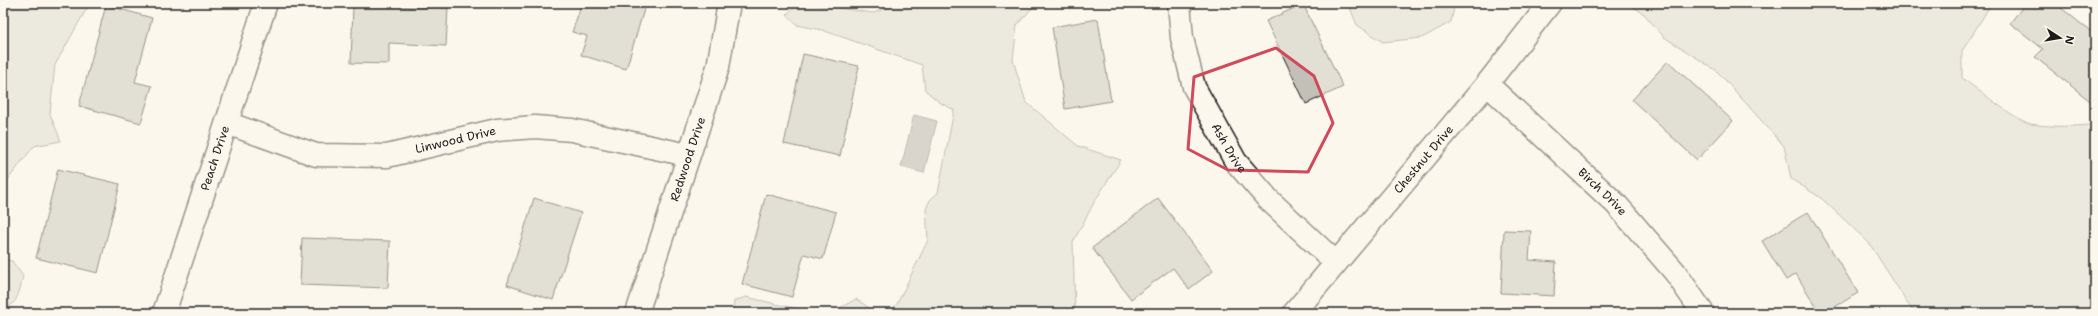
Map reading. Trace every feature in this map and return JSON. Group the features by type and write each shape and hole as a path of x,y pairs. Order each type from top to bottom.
{"street":[{"name":"Peach Drive","path":"164,313 266,3"},
{"name":"Redwood Drive","path":"637,313 718,67 729,3"},
{"name":"Ash Drive","path":"1179,3 1182,38 1194,86 1236,162 1268,199 1335,262"},
{"name":"Chestnut Drive","path":"1294,313 1335,262 1486,84 1550,3"},
{"name":"Birch Drive","path":"1486,84 1616,204 1675,272 1703,313"},
{"name":"Linwood Drive","path":"227,123 316,155 388,156 497,130 534,127 572,130 688,155"}],"highlighted area":[{"path":"1276,48 1314,76 1333,123 1308,172 1228,170 1188,149 1194,77"}],"shaded area":[{"path":"3,3 96,3 87,8 55,65 50,114 61,141 34,146 3,186"},
{"path":"805,3 873,13 901,3 1043,3 1035,5 1017,25 1013,60 1026,102 1078,146 1121,160 1096,199 1073,242 1075,313 888,313 897,304 928,240 926,209 930,200 938,193 954,110 939,102 925,90 922,65 822,30 797,25 787,14 796,6"},
{"path":"1348,3 1455,3 1451,22 1422,38 1383,42 1357,25"},
{"path":"1627,3 1992,3 1962,51 1962,78 2007,111 2025,122 2046,126 2080,126 2095,124 2095,206 2089,236 2095,246 2095,313 1914,313 1869,243 1821,198 1791,179 1784,146 1717,71 1664,37 1644,14"},
{"path":"914,115 937,121 924,173 901,167"},
{"path":"3,260 12,261 23,276 18,296 15,301 8,307 3,308"},
{"path":"746,297 815,313 733,312 734,301"},
{"path":"856,299 877,313 831,313"}],"building":[{"path":"582,3 646,3 626,69 581,55 587,36 572,32"},
{"path":"2026,3 2055,3 2095,35 2095,105 2035,57 2043,49 2010,23"},
{"path":"1303,4 1343,87 1306,104 1266,21"},
{"path":"106,5 152,18 135,82 152,86 141,123 79,106"},
{"path":"353,5 448,8 446,46 389,43 389,64 351,63"},
{"path":"1098,19 1111,101 1065,109 1052,27"},
{"path":"803,54 859,66 840,156 784,144"},
{"path":"1668,61 1733,121 1697,160 1632,100"},
{"path":"58,169 120,184 98,273 36,258"},
{"path":"766,194 836,212 823,259 804,254 792,297 742,284"},
{"path":"534,198 581,213 553,300 507,285"},
{"path":"1158,198 1213,271 1189,289 1173,268 1131,299 1092,248"},
{"path":"1808,212 1858,293 1825,313 1820,313 1796,274 1786,280 1762,241"},
{"path":"1504,230 1531,231 1529,260 1556,262 1554,296 1501,293"},
{"path":"302,238 390,241 388,288 300,285"}]}
